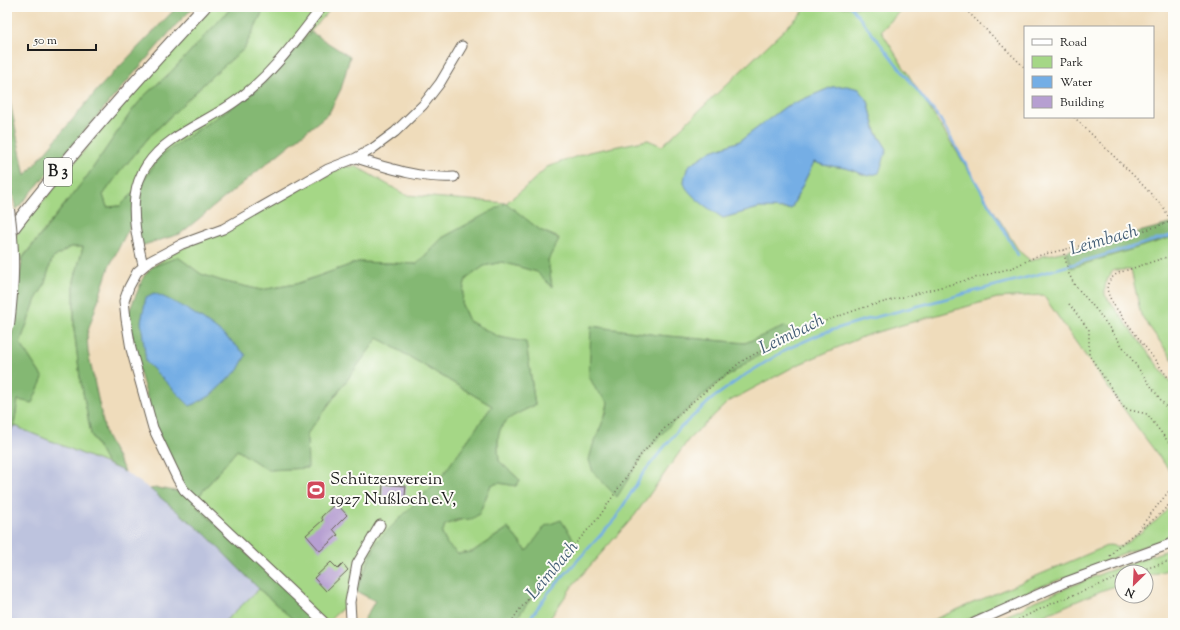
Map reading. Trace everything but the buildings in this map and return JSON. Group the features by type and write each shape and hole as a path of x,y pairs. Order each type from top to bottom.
{"highway":[{"path":"7,210 11,239 11,288 7,325"}],"main road":[{"name":"B 3","path":"7,236 42,191 111,109 204,7"}],"street":[{"path":"143,265 133,211 134,200 141,176 151,158 172,140 228,107 252,88 280,61 322,7"},
{"path":"326,623 184,490 153,428 131,349 124,301 129,287 137,272 143,265 182,244 223,229 328,169 356,158 372,149 395,132 423,105 440,83 462,46"},
{"path":"356,158 421,176 437,178 454,177"},
{"path":"353,623 351,619 350,602 356,564 380,525"},
{"path":"974,623 1066,582 1173,542"}],"path":[{"path":"963,7 1024,67"},
{"path":"511,623 517,613 598,517 640,456 663,430 690,404 742,361 768,347 814,326 862,308 1012,268 1037,256 1146,230 1172,222 1164,208 1137,179 1075,118"},
{"path":"1063,250 1069,274 1074,284 1098,312 1173,417"},
{"path":"1173,255 1118,273 1111,277 1107,284 1107,291 1114,304 1173,384"},
{"path":"1069,304 1089,330 1089,355 1125,409 1148,414 1173,448"},
{"path":"1136,532 1173,486"},
{"path":"1101,568 1113,551 1155,518 1173,500"},
{"path":"1154,566 1173,560"},
{"path":"1011,623 1053,603 1114,579"}],"shaded area":[{"path":"14,425 125,472 150,489 205,534 259,589 223,623 7,623 7,438"}],"green space":[{"path":"177,7 194,7 175,26 16,210 7,167 7,87 25,176 99,88"},
{"path":"213,7 232,7 171,72 145,95 131,112 88,175 7,277 7,253 23,225 92,140 131,95"},
{"path":"232,7 265,7 244,49 214,74 150,136 119,173 103,195 107,207 120,206 141,185 159,157 259,89 311,32 350,57 341,89 329,113 180,234 137,247 132,222 109,267 87,334 88,352 106,436 125,472 107,464 91,434 80,377 74,329 74,281 83,247 70,247 52,259 44,286 36,299 20,343 43,378 32,403 18,400 14,425 7,438 7,359 13,328 22,259 88,175 131,112 145,95 171,72"},
{"path":"265,7 327,7 329,11 259,89 159,157 141,185 120,206 107,207 103,195 119,173 150,136 214,74 244,49"},
{"path":"808,7 904,7 881,31 1019,251 1031,261 1043,256 1066,251 1067,254 1173,226 1173,360 1141,315 1131,270 1114,270 1106,281 1105,295 1173,386 1173,475 1107,386 1043,295 997,298 867,335 797,365 728,402 689,439 635,515 573,585 547,623 513,623 541,585 534,543 527,551 508,528 472,552 457,554 447,544 442,534 445,525 479,514 491,485 499,483 516,486 520,480 499,461 498,438 503,424 508,419 535,405 526,343 499,337 469,321 462,305 463,291 466,279 484,266 502,262 537,272 552,286 548,260 559,238 540,230 506,204 442,238 417,264 358,262 296,284 261,290 222,281 201,274 178,257 152,267 173,253 237,223 344,166 357,167 406,195 506,203 547,167 589,152 648,140 662,146","holes":["832,87 859,89 868,101 876,131 887,149 868,176 846,168 823,165 814,162 791,209 759,208 723,218 684,182 688,166 709,152 740,141 785,107","591,326 658,335 745,343 762,336 795,337 752,359 714,386 668,426 643,455 624,485 589,460 607,409 608,402"]},
{"path":"506,203 540,230 559,239 548,260 552,287 537,272 502,262 484,266 466,279 462,305 469,321 499,337 526,342 535,405 508,419 503,424 498,438 499,461 520,480 516,486 499,483 491,485 479,514 472,519 457,520 445,525 442,534 447,544 458,554 472,552 508,528 527,551 545,526 561,520 578,546 541,585 513,623 362,623 375,601 356,591 377,541 442,476 492,406 378,338 307,434 308,468 268,470 237,450 193,503 321,623 297,623 259,589 205,534 150,489 157,488 181,492 156,428 138,366 128,314 144,276 152,267 178,257 201,274 222,281 261,290 296,284 358,262 417,264 442,238"},
{"path":"1173,223 1173,237 1071,268 1067,251"},
{"path":"70,247 83,247 74,281 74,329 80,377 91,434 107,464 14,425 18,400 43,378 20,343 36,299 44,286 52,259"},
{"path":"591,326 658,335 745,343 786,326 795,336 752,359 714,386 669,426 643,455 617,497 593,472 589,460 593,445 606,414 608,402 596,390 589,376"},
{"name":"Schützenverein 1927 Nußloch e.V,","path":"378,338 492,406 442,476 377,541 356,591 348,604 327,623 193,503 237,450 268,470 307,468 307,434"},
{"path":"1173,504 1173,536 1119,555 1090,569 1036,588 960,623 926,623 1109,545 1121,547 1157,520"},
{"path":"1173,548 1173,568 1154,574 1154,564 1128,564"},
{"path":"1114,569 1114,587 1026,623 990,623 1024,608 1026,605"},
{"path":"259,589 297,623 264,623 260,620 257,623 223,623"}],"water":[{"path":"847,86 859,89 868,101 876,132 887,149 879,173 868,176 846,168 823,165 814,162 791,209 759,208 723,218 700,202 689,192 684,182 688,166 709,152 740,141 785,107 832,87"},
{"path":"154,293 179,305 215,328 246,355 238,370 210,396 190,406 146,362 141,322 146,297"}],"waterway":[{"path":"851,7 940,119 1018,255"},
{"name":"Leimbach","path":"527,623 548,593 615,519 644,472 679,429 713,398 745,375 787,349 823,333 861,321 1036,275 1173,235"}],"place":[{"name":"Schützenverein 1927 Nußloch e.V,","path":"316,490"}]}
